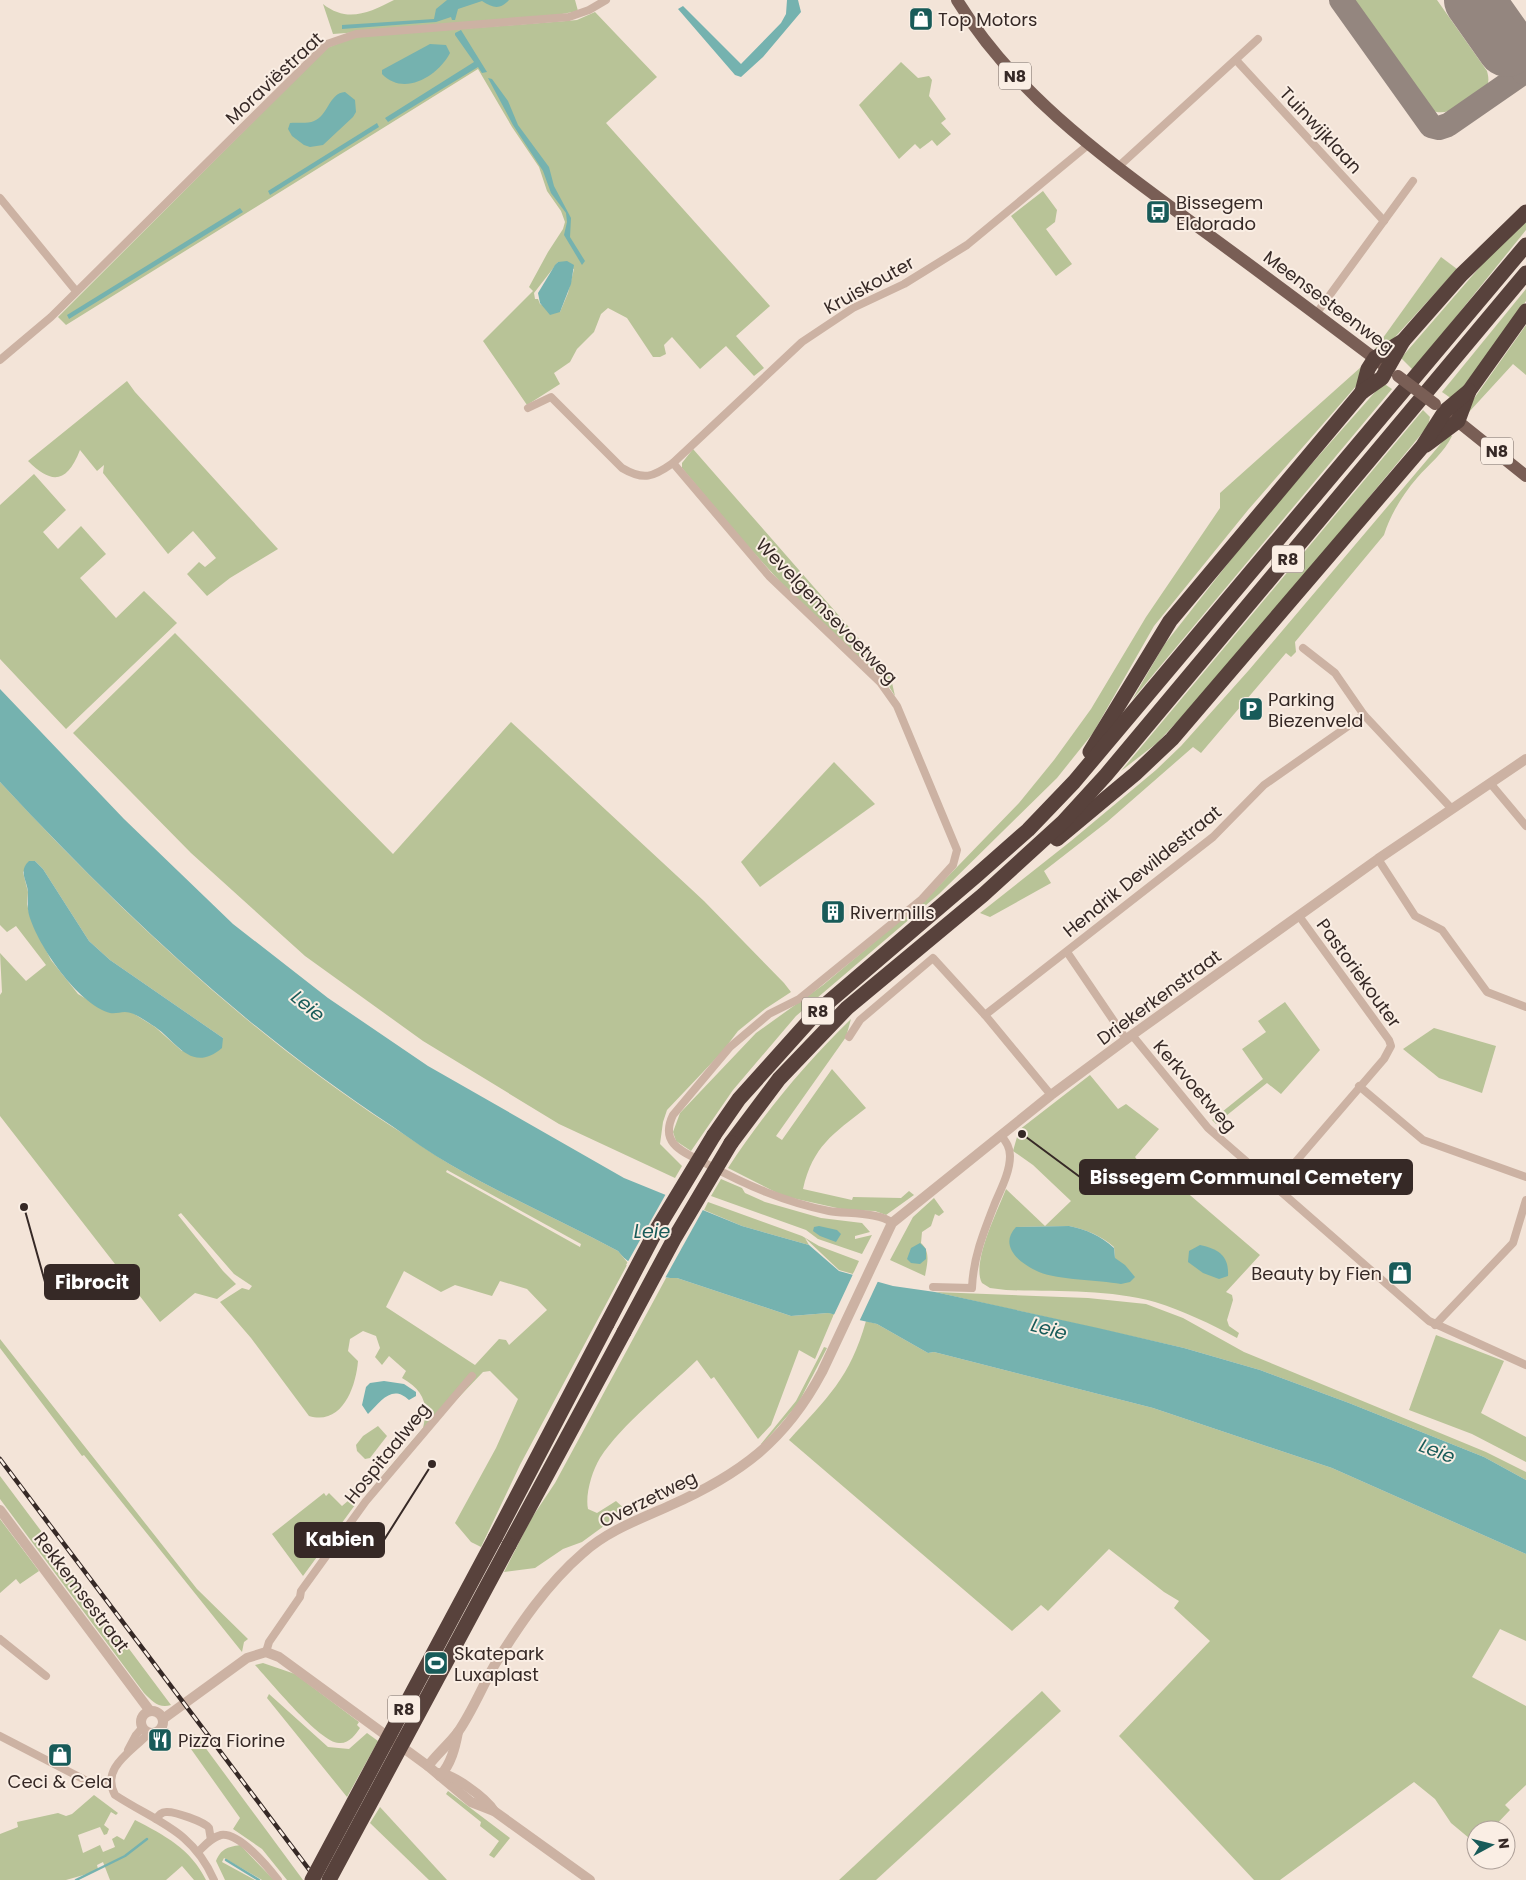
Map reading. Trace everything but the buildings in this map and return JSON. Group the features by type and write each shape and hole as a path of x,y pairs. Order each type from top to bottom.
{"highway":[{"path":"1362,392 1368,368 1375,358 1403,341 1461,275 1526,212"},
{"name":"R8","path":"329,1880 502,1541 607,1324 657,1229 714,1135 739,1099 818,1011 978,875 1028,830 1074,782 1526,245"},
{"name":"R8","path":"312,1880 502,1541 624,1332 674,1239 731,1143 778,1079 847,1008 983,895 1044,840 1106,775 1526,273"},
{"path":"1044,840 1057,839 1077,824 1172,739 1422,447 1458,421 1469,391 1526,311"},
{"path":"1074,782 1170,621 1362,392 1393,372 1403,341"},
{"path":"1422,447 1440,408 1469,391"}],"main road":[{"name":"N8","path":"958,0 1006,66 1033,96 1087,143"},
{"name":"Meensesteenweg","path":"1087,143 1375,358 1526,476"}],"street":[{"name":"Moraviëstraat","path":"0,360 37,330 327,44 356,34 569,17 589,10 606,0"},
{"path":"1118,167 1258,39"},
{"name":"Tuinwijklaan","path":"1236,60 1384,221"},
{"name":"Kruiskouter","path":"528,408 551,397 598,446 635,476 651,475 673,463 802,342 853,308 904,284 967,245 1087,143"},
{"path":"1316,314 1413,181"},
{"path":"0,198 76,291"},
{"name":"Wevelgemsevoetweg","path":"673,463 770,576 880,682 896,706 956,850 953,865 922,899 799,999 769,1014 730,1047 673,1115 669,1124 668,1135 684,1153 729,1177 773,1196 830,1211 883,1218 892,1223"},
{"path":"1303,648 1335,674 1364,715 1452,809"},
{"name":"Hendrik Dewildestraat","path":"986,1015 1213,837 1264,785 1364,715"},
{"name":"Driekerkenstraat","path":"855,1302 892,1223 1001,1135 1129,1037 1378,859 1526,759"},
{"path":"1490,783 1526,826"},
{"path":"1378,859 1416,916 1442,930 1484,988 1495,996 1526,1006"},
{"name":"Pastoriekouter","path":"1274,1187 1388,1053 1391,1046 1389,1040 1299,916"},
{"name":"Kerkvoetweg","path":"1067,952 1129,1037 1203,1122 1274,1187 1435,1325 1526,1365"},
{"path":"849,1037 860,1020 933,958 986,1015 1052,1095"},
{"path":"1358,1086 1424,1140 1526,1177"},
{"path":"933,1286 972,1288 973,1270 981,1239 1005,1179 1010,1158 1008,1146 1001,1135"},
{"path":"1435,1325 1512,1243 1526,1200"},
{"name":"Overzetweg","path":"437,1772 495,1665 522,1622 562,1573 584,1551 607,1535 689,1497 755,1458 780,1435 800,1410 833,1349 855,1302"},
{"name":"Hospitaalweg","path":"266,1652 270,1642 300,1596 301,1591 366,1501 417,1438 472,1376"},
{"name":"Rekkemsestraat","path":"0,1510 137,1695 146,1703 147,1713"},
{"path":"0,1652 3,1642 46,1676"},
{"path":"163,1719 159,1714 147,1713 141,1722 146,1731 154,1733 161,1728 163,1719 247,1658 266,1652 279,1656 437,1772 471,1802 494,1811 590,1880"},
{"path":"146,1731 114,1769 111,1781 116,1795 175,1830 199,1851 214,1880"},
{"name":"Overzetweg","path":"437,1772 454,1750 458,1731"},
{"path":"0,1736 89,1782 111,1781"},
{"path":"156,1819 160,1814 168,1812 203,1823 209,1828 211,1840"},
{"path":"199,1851 211,1840 226,1835 239,1840 268,1867 278,1880"}],"green space":[{"path":"394,0 575,0 578,11 541,18 333,34 323,4 332,10 349,15 376,9"},
{"path":"1350,0 1437,0 1487,71 1487,85 1462,105 1448,111 1435,112 1428,109"},
{"path":"595,12 657,77 606,123 770,306 736,336 764,368 754,376 726,346 700,369 672,337 664,345 666,354 660,357 653,357 627,318 608,308 601,314 594,332 577,349 570,362 554,373 560,384 527,405 483,341 533,291 529,287 563,229 565,222 561,211 547,191 539,167 512,127 478,69 66,325 58,317 327,48 354,37 577,20","holes":["558,262 574,269 568,293 560,312 540,304 538,299 535,299 534,293"]},
{"path":"901,62 918,78 929,76 932,80 929,96 946,119 941,123 951,134 937,146 932,140 920,149 915,144 899,159 859,105"},
{"path":"1043,191 1057,210 1055,222 1046,229 1072,264 1056,276 1011,216"},
{"path":"1526,222 1526,230 1413,370 1401,358 1485,261"},
{"path":"1441,257 1457,269 1386,347 1375,349"},
{"path":"1526,289 1526,301 1482,365 1452,399 1442,392"},
{"path":"1526,325 1526,375 1513,364 1469,412 1468,407"},
{"path":"1361,367 1363,369 1357,385 1248,510 1154,626 1093,733 1057,778 939,894 796,1016 733,1090 691,1151 676,1141 673,1132 680,1113 756,1033 823,985 927,898 1019,803 1054,760 1091,709 1146,617 1220,508 1220,493"},
{"path":"127,381 278,549 230,578 207,596 187,574 199,562 205,567 216,558 193,531 168,554 103,473 104,465 97,471 80,450 70,469 58,477 52,477 44,474 28,461"},
{"path":"1383,383 1392,389 1132,700 1164,645 1262,520"},
{"path":"1423,410 1430,417 1428,426 1227,669 1157,743 1121,771"},
{"path":"1449,434 1452,436 1445,448 1417,478 1402,498 1393,512 1384,535 1295,642 1296,652 1291,657 1286,653 1201,753 1193,747 1107,822 1044,871 1051,883 990,917 980,913 1071,841 1156,770 1181,746 1249,670"},
{"path":"693,449 890,674 895,696 888,685 794,597 736,533 682,468 682,463"},
{"path":"34,474 66,510 43,532 58,549 81,526 106,554 80,578 116,618 144,591 177,623 66,729 0,659 0,505"},
{"path":"175,633 393,854 511,722 704,901 784,983 791,992 765,1009 738,1031 722,1052 667,1110 660,1144 682,1166 675,1178 559,1124 423,1041 305,956 191,853 73,733"},
{"path":"834,762 875,804 760,887 741,862"},
{"path":"0,782 136,921 233,1008 283,1048 335,1087 443,1160 618,1251 628,1263 520,1465 481,1547 471,1542 455,1523 496,1448 518,1399 490,1371 483,1372 373,1487 423,1428 425,1419 423,1398 415,1387 402,1378 406,1371 389,1356 382,1365 375,1357 380,1348 376,1336 363,1331 350,1339 348,1351 358,1361 354,1382 345,1402 330,1415 320,1418 309,1416 251,1338 220,1302 242,1288 249,1290 252,1286 234,1274 181,1213 178,1215 223,1271 236,1284 217,1299 195,1293 160,1322 0,1116 0,995 2,992 0,953 26,981 46,965 16,926 7,932 0,925","holes":["35,861 43,869 89,941 110,960 223,1038 182,1051 155,1027 131,1012 108,1012 78,994 51,960 30,916 27,904 28,892 23,872","447,1170 581,1244 580,1247 446,1172","404,1271 441,1292 455,1285 492,1296 500,1281 527,1289 547,1310 509,1345 506,1340 499,1339 475,1365 386,1307"]},
{"path":"1285,1002 1320,1050 1281,1094 1267,1083 1216,1124 1212,1120 1263,1079 1242,1049 1266,1032 1258,1021"},
{"path":"851,1019 846,1037 776,1136 782,1140 832,1069 866,1108 834,1134 819,1151 812,1162 803,1189 852,1200 853,1197 901,1198 909,1191 914,1195 886,1215 875,1211 846,1210 783,1196 728,1168 785,1090"},
{"path":"1434,1028 1496,1046 1482,1093 1439,1078 1403,1049"},
{"path":"1090,1075 1118,1109 1126,1104 1159,1129 1135,1157 1153,1180 1163,1172 1260,1255 1226,1292 1232,1295 1233,1300 1227,1320 1229,1326 1239,1333 1237,1338 1176,1309 1137,1298 1100,1293 1006,1290 990,1288 982,1283 980,1263 983,1250 1006,1189 1045,1226 1071,1201 1033,1165 1013,1151 1019,1130","holes":["1069,1226 1098,1236 1114,1247 1115,1258 1093,1279 1071,1278 1016,1227"]},
{"path":"721,1179 742,1188 745,1193 765,1202 821,1218 862,1223 870,1232 855,1236 855,1239 872,1235 862,1254 818,1239 806,1230 711,1196"},
{"path":"934,1198 944,1212 939,1216 935,1214 931,1226 922,1232 921,1243 926,1250 928,1258 925,1276 890,1260 913,1217"},
{"path":"708,1202 802,1236 819,1246 859,1261 853,1274 839,1270 805,1238 809,1245 742,1226 704,1210"},
{"path":"666,1278 677,1278 791,1316 834,1314 815,1359 799,1350 771,1425 758,1439 714,1377 711,1379 697,1360 620,1432 597,1463 588,1490 588,1509 597,1513 616,1501 628,1512 608,1523 582,1542 563,1549 535,1568 504,1572 531,1519 555,1483"},
{"path":"935,1292 1088,1298 1146,1304 1183,1318 1244,1352 1486,1452 1526,1472 1526,1480 1484,1457 1260,1370 1184,1348"},
{"path":"866,1321 877,1324 928,1353 934,1352 1153,1408 1332,1468 1526,1554 1526,1641 1500,1629 1472,1677 1526,1706 1526,1785 1505,1805 1510,1810 1500,1820 1466,1820 1466,1836 1451,1823 1435,1799 1414,1782 1280,1880 1254,1880 1119,1736 1210,1641 1174,1608 1179,1601 1164,1592 1109,1549 1048,1611 1041,1605 1012,1631 789,1440 836,1386 853,1358"},
{"path":"1436,1335 1504,1361 1481,1413 1526,1437 1526,1462 1472,1434 1409,1410"},
{"path":"0,1339 197,1589 248,1639 244,1642 242,1652 84,1455 82,1456 0,1348"},
{"path":"824,1347 827,1348 798,1404 762,1445 796,1401"},
{"path":"378,1426 387,1436 370,1458 365,1459 357,1451 356,1445 363,1436"},
{"path":"0,1476 171,1705 159,1705 144,1693 0,1499"},
{"path":"324,1493 326,1496 329,1493 342,1506 349,1500 355,1505 303,1576 272,1534"},
{"path":"0,1519 39,1571 20,1584 16,1579 0,1593"},
{"path":"263,1663 295,1674 359,1722 357,1725 360,1728 352,1738 343,1743 331,1740 320,1733 295,1710 255,1665"},
{"path":"1042,1691 1061,1711 876,1880 839,1880"},
{"path":"269,1694 328,1747 349,1749 367,1733 378,1741 347,1797 267,1698"},
{"path":"192,1734 196,1735 303,1880 287,1880 262,1849 233,1829 240,1818 187,1742"},
{"path":"448,1791 510,1838 494,1858 489,1855 499,1841 480,1826 481,1822 446,1794"},
{"path":"94,1795 118,1813 116,1815 111,1812 104,1825 109,1829 107,1834 104,1835 100,1827 78,1835 83,1853 100,1845 103,1852 115,1847 112,1839 117,1836 124,1840 135,1820 166,1837 185,1851 200,1869 206,1880 194,1880 182,1866 166,1880 110,1880 103,1862 97,1865 98,1869 94,1872 66,1880 0,1880 0,1834 18,1827 17,1822 58,1813 66,1816 72,1814"},
{"path":"380,1807 447,1880 429,1880 370,1823"},
{"path":"240,1845 274,1880 262,1880 224,1858 222,1862 255,1880 225,1880 216,1861 225,1849"}],"water":[{"path":"447,0 509,0 499,7 482,1 458,9 455,20 452,20 451,17 436,22 342,29 342,25 434,19 436,9"},
{"path":"787,0 798,0 801,12 763,57 741,77 735,75 678,9 683,6 741,64 781,23 786,14"},
{"path":"461,30 487,72 482,73 478,67 388,122 385,118 474,62 455,35 455,33"},
{"path":"430,44 446,45 450,53 445,61 429,76 410,84 400,84 391,81 382,74 382,70"},
{"path":"488,78 492,79 508,101 518,125 549,167 554,186 571,218 570,237 585,261 582,265 564,235 567,222 566,213 551,193 543,171 513,125"},
{"path":"345,92 355,100 356,112 323,145 310,147 292,136 288,129 290,123 314,121 322,115 335,96"},
{"path":"377,123 379,127 270,195 268,191"},
{"path":"240,208 243,212 69,319 67,315"},
{"path":"567,261 574,265 571,284 560,312 550,315 540,303 538,293 555,265 558,262"},
{"name":"Leie","path":"0,689 124,819 233,924 328,998 428,1066 624,1178 742,1226 809,1245 839,1271 893,1286 935,1292 1184,1348 1260,1370 1484,1457 1526,1480 1526,1554 1332,1468 1153,1408 934,1352 928,1353 877,1324 828,1313 791,1316 677,1278 661,1277 644,1271 630,1263 618,1251 451,1165 338,1089 235,1009 138,922 45,830 0,782"},
{"path":"29,861 35,861 43,869 89,941 110,960 223,1038 222,1048 211,1055 201,1058 192,1056 176,1046 161,1031 132,1013 110,1013 85,998 50,957 34,928 29,915 28,892 24,876 24,868"},
{"path":"819,1226 837,1230 841,1234 836,1242 813,1231 814,1227"},
{"path":"1069,1226 1082,1229 1109,1243 1114,1248 1115,1258 1125,1265 1135,1277 1130,1282 1121,1284 1047,1275 1025,1264 1014,1254 1010,1247 1011,1234 1016,1227"},
{"path":"920,1243 926,1249 926,1259 920,1264 911,1263 907,1259 911,1248"},
{"path":"1200,1245 1222,1254 1227,1263 1228,1276 1219,1279 1203,1273 1188,1262 1189,1251"},
{"path":"384,1381 404,1384 416,1392 416,1396 409,1400 403,1395 392,1394 382,1400 368,1414 362,1405 366,1387 370,1383"}],"pier":[{"path":"667,1192 704,1208 664,1280 626,1265"},
{"path":"854,1272 879,1279 858,1324 833,1317"}],"waterway":[{"path":"76,1880 125,1856 147,1839"},
{"path":"226,1860 259,1880"}],"taxiway":[{"path":"1341,0 1431,126 1439,128 1448,125 1526,71"},
{"path":"1507,47 1524,73"}],"runway":[{"path":"1474,0 1507,47"}],"railway":[{"path":"0,1459 317,1880"}],"place":[{"name":"Top Motors","path":"921,19"},
{"name":"Bissegem Eldorado","path":"1158,212"},
{"name":"Parking Biezenveld","path":"1251,709"},
{"name":"Rivermills","path":"833,912"},
{"name":"Bissegem Communal Cemetery","path":"1022,1134"},
{"name":"Fibrocit","path":"24,1207"},
{"name":"Beauty by Fien","path":"1400,1273"},
{"name":"Kabien","path":"432,1464"},
{"name":"Skatepark Luxaplast","path":"436,1663"},
{"name":"Pizza Fiorine","path":"160,1740"},
{"name":"Ceci & Cela","path":"60,1755"}]}
